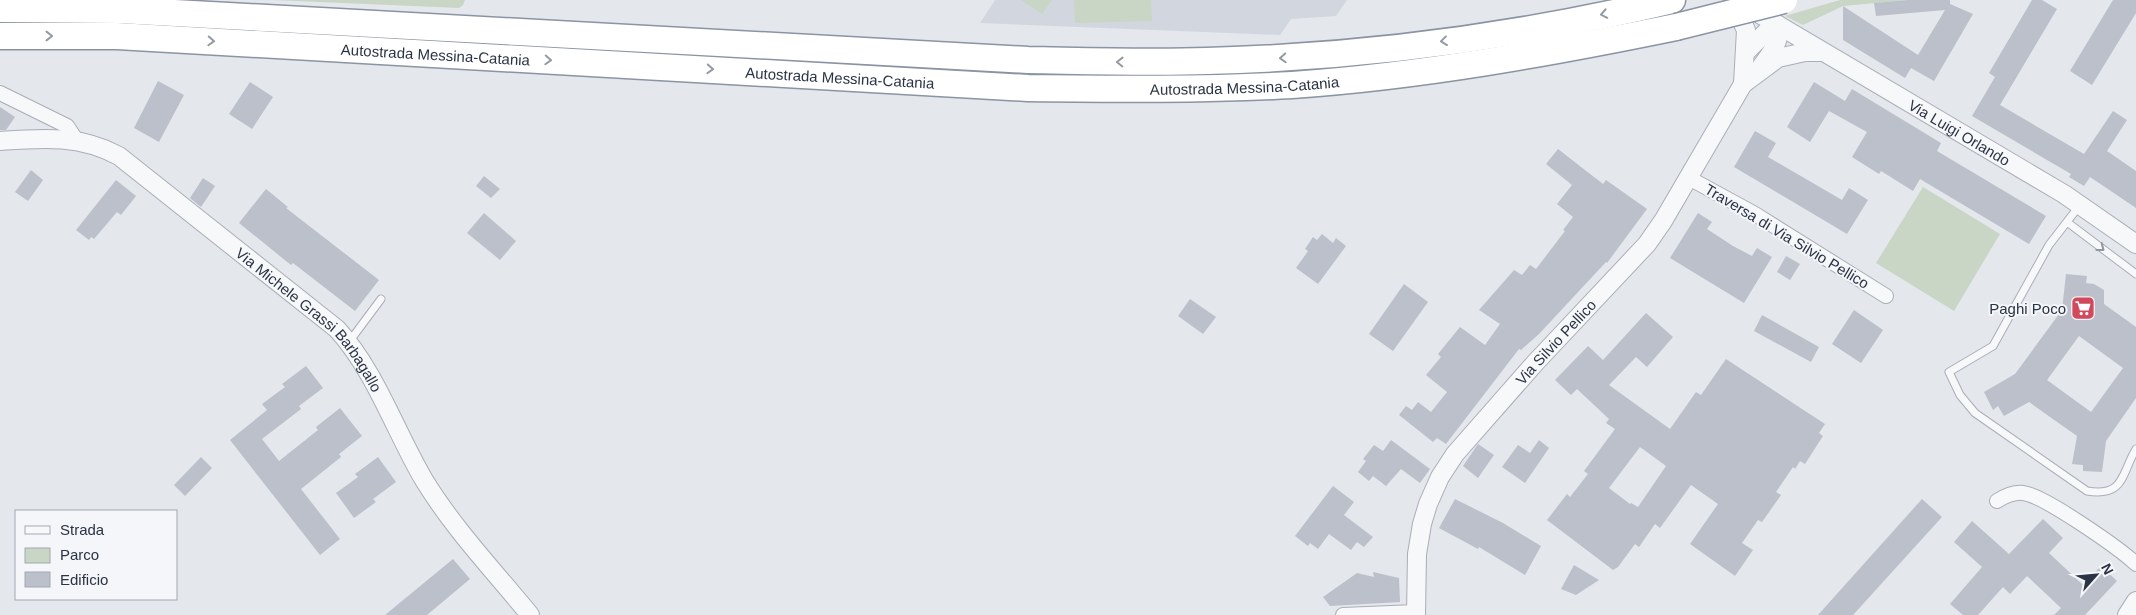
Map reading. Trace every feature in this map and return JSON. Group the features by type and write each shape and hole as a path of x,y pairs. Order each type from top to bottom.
{"highway":[{"name":"Autostrada Messina-Catania","path":"0,9 120,10 1028,60 1132,62 1292,57 1380,50 1539,26 1670,0"},
{"name":"Autostrada Messina-Catania","path":"0,36 117,36 1028,88 1130,89 1292,85 1460,67 1544,53 1676,27 1784,0"}],"street":[{"path":"1731,0 1746,30 1746,52 1750,80"},
{"name":"Via Luigi Orlando","path":"1737,0 2080,204 2136,244"},
{"path":"1746,52 1769,29 1778,25"},
{"name":"Via Silvio Pellico","path":"1416,613 1417,554 1422,524 1428,504 1440,477 1455,454 1491,412 1647,244 1663,221 1687,177 1750,80 1778,41 1778,25"},
{"path":"1750,80 1778,58 1805,52 1822,52"},
{"path":"0,93 68,126 77,141"},
{"name":"Via Michele Grassi Barbagallo","path":"0,140 38,138 77,141 100,146 119,156 337,329 359,356 423,478 438,502 530,615"},
{"name":"Traversa di Via Silvio Pellico","path":"1687,177 1755,214 1886,296"},
{"path":"1997,501 2009,494 2021,492 2034,495 2100,537 2136,564"},
{"path":"2127,615 2136,601"},
{"path":"1343,615 1416,613"}],"lane":[{"path":"2080,204 2049,245 1993,346 1948,372 1960,395 1975,413 2087,491 2101,493 2111,490 2120,484 2136,449"},
{"path":"2067,222 2136,274"},
{"path":"349,342 381,299"}],"shaded area":[{"path":"995,0 1347,0 1336,16 1291,19 1280,35 980,23"}],"green space":[{"path":"273,0 465,0 459,8"},
{"path":"1021,0 1052,0 1042,14"},
{"path":"1074,0 1151,0 1152,21 1075,23"},
{"path":"1840,0 1908,0 1843,6 1803,25 1785,16"},
{"path":"1923,187 2000,234 1954,311 1876,263"}],"building":[{"path":"1908,0 1950,0 1950,4 1973,14 1934,81 1911,68 1905,78 1843,40 1843,6 1918,55 1945,10 1876,16 1874,3"},
{"path":"2032,0 2042,0 2057,9 2000,105 2084,154 2113,111 2127,120 2107,151 2136,171 2136,208 2090,177 2084,186 2069,177 2071,174 1972,116 1995,77 1989,73"},
{"path":"2113,0 2136,0 2136,13 2092,85 2070,71"},
{"path":"158,81 184,95 159,142 134,128"},
{"path":"250,82 273,97 252,129 229,114"},
{"path":"1814,82 1845,101 1852,89 1941,143 1937,151 2046,216 2029,244 1920,179 1913,191 1881,171 1879,174 1852,157 1867,132 1829,111 1810,142 1787,127"},
{"path":"0,107 15,117 6,130 0,130"},
{"path":"1755,131 1776,143 1768,157 1842,200 1849,188 1868,200 1847,234 1734,167"},
{"path":"1558,149 1603,184 1606,180 1647,209 1607,263 1539,334 1521,350 1519,349 1446,444 1437,438 1433,442 1399,415 1406,406 1412,410 1418,402 1431,412 1447,392 1426,375 1441,357 1438,354 1460,327 1485,345 1500,324 1479,310 1514,270 1522,275 1530,265 1536,269 1565,231 1563,230 1573,217 1557,204 1572,185 1546,164"},
{"path":"31,170 43,180 28,201 15,192"},
{"path":"484,176 500,189 491,198 476,186"},
{"path":"203,178 215,186 201,207 190,198"},
{"path":"116,180 136,196 121,215 117,212 94,239 91,237 89,240 76,230"},
{"path":"266,189 288,207 286,208 379,280 355,311 293,263 291,265 239,223"},
{"path":"484,213 516,241 500,260 467,233"},
{"path":"1698,213 1712,222 1707,229 1733,246 1752,256 1757,248 1772,257 1744,303 1670,258"},
{"path":"1322,234 1333,243 1336,238 1346,246 1318,284 1296,268 1308,251 1305,249 1313,237 1317,240"},
{"path":"1786,256 1800,264 1790,280 1777,272"},
{"path":"2066,274 2087,276 2086,283 2094,284 2104,290 2104,304 2136,327 2136,398 2106,441 2102,472 2083,471 2083,465 2072,464 2077,436 2029,402 2004,416 1998,406 1993,410 1984,392 2015,374 2062,310","holes":["2079,336 2123,368 2091,412 2047,380"]},
{"path":"1404,284 1428,302 1393,351 1369,334"},
{"path":"1190,299 1216,317 1203,334 1178,316"},
{"path":"1854,310 1883,330 1861,363 1832,344"},
{"path":"1646,313 1673,337 1647,367 1636,357 1609,385 1670,429 1696,392 1701,395 1726,359 1825,424 1819,433 1823,436 1805,464 1800,461 1795,469 1793,467 1776,492 1781,495 1762,522 1758,520 1742,543 1753,550 1735,576 1690,544 1718,504 1691,485 1660,528 1655,524 1639,547 1635,544 1618,567 1613,570 1547,520 1567,494 1570,497 1588,474 1584,471 1615,429 1606,423 1609,419 1577,389 1571,395 1555,380 1588,346 1603,360","holes":["1640,447 1666,466 1638,507 1630,504 1609,488"]},
{"path":"1762,315 1819,347 1811,362 1754,331"},
{"path":"306,366 323,388 299,406 301,409 262,439 279,461 318,430 316,427 340,408 362,436 339,454 341,457 301,489 340,539 320,555 230,440 267,410 262,404 285,387 282,384"},
{"path":"1391,440 1430,469 1420,483 1401,469 1386,486 1373,476 1369,481 1358,472 1366,461 1363,459 1374,445 1383,451"},
{"path":"1539,440 1549,448 1525,483 1502,467 1518,445 1530,453"},
{"path":"1478,444 1494,455 1478,478 1463,466"},
{"path":"201,457 212,468 185,496 174,485"},
{"path":"378,457 396,482 373,499 376,502 354,518 336,493 358,477 355,474"},
{"path":"1333,486 1354,502 1344,515 1373,537 1364,547 1357,542 1351,550 1329,534 1318,549 1310,543 1308,546 1295,536"},
{"path":"1455,499 1503,523 1541,546 1525,575 1479,547 1478,549 1439,528"},
{"path":"1922,499 1942,517 1853,615 1818,615"},
{"path":"2043,519 2063,538 2049,553 2083,585 2101,566 2117,581 2085,615 2054,615 2061,608 2027,576 2010,594 2003,587 1978,615 1963,615 1950,604 1982,567 1954,542 1972,521 2009,554"},
{"path":"453,559 470,579 427,615 385,615"},
{"path":"1574,565 1599,580 1576,595 1561,589"},
{"path":"1373,572 1399,578 1400,602 1330,606 1323,597 1357,573 1374,577"}],"place":[{"name":"Paghi Poco","path":"2083,308"}]}
